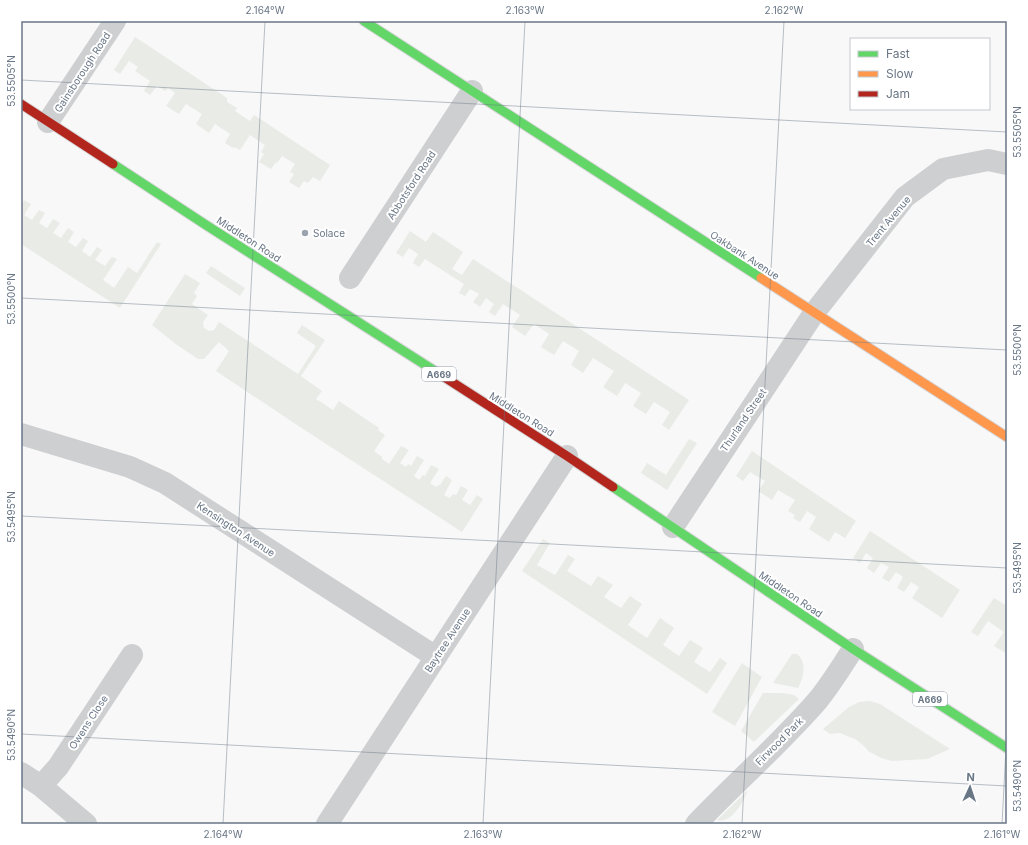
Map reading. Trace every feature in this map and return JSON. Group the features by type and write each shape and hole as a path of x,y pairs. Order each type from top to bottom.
{"main road":[{"name":"Oakbank Avenue","path":"364,21 1007,437"},
{"name":"Middleton Road","path":"21,104 212,229 567,456 853,649 1007,748"}],"street":[{"name":"Gainsborough Road","path":"48,122 115,21"},
{"name":"Abbotsford Road","path":"350,278 472,91"},
{"name":"Trent Avenue","path":"814,313 905,197 943,169 988,160 1007,164"},
{"name":"Thurland Street","path":"673,527 814,313"},
{"name":"Kensington Avenue","path":"21,434 130,467 165,484 436,657"},
{"name":"Baytree Avenue","path":"327,824 567,456"},
{"name":"Firwood Park","path":"696,824 724,794 785,736 814,704 830,684 853,649"},
{"name":"Owens Close","path":"41,786 58,766 132,655"},
{"path":"21,773 41,786 86,824"}],"shaded area":[{"path":"135,37 227,98 227,102 237,108 235,111 250,121 254,115 330,165 320,181 313,177 308,183 304,181 299,188 289,182 294,174 290,172 295,164 282,156 271,169 259,162 264,154 261,152 265,145 250,135 240,150 234,147 233,148 225,143 230,134 215,124 209,133 196,124 202,114 186,104 179,114 166,106 175,93 168,88 165,91 157,86 150,95 144,91 150,81 135,71 138,67 129,61 120,74 114,70"},
{"path":"24,200 31,204 24,215 32,220 39,210 45,213 39,223 47,228 53,219 60,223 53,233 61,238 68,228 74,232 68,242 76,247 83,238 88,241 82,251 90,257 97,247 102,250 95,260 105,266 112,257 117,259 103,280 114,288 128,267 137,273 157,242 161,244 120,308 21,244 21,205"},
{"path":"410,231 426,242 433,232 463,252 452,269 462,275 473,259 689,400 669,430 662,425 670,412 654,402 646,414 633,406 641,393 625,383 617,396 603,387 614,371 593,358 583,373 571,365 579,351 563,341 554,355 541,347 549,334 534,324 525,336 512,327 520,315 503,304 495,316 489,312 494,304 486,298 480,307 473,302 479,294 470,289 465,296 459,293 464,284 425,259 419,267 413,263 418,254 409,248 403,257 396,253"},
{"path":"211,266 245,288 240,296 206,273"},
{"path":"185,274 200,283 194,293 197,296 192,304 208,315 203,322 204,328 209,331 214,330 219,322 298,374 316,346 297,333 302,325 325,340 301,376 322,391 316,399 333,410 339,401 379,428 378,430 385,435 374,451 389,464 401,446 409,450 400,463 406,467 408,464 411,466 417,456 424,460 414,476 419,480 423,475 425,476 431,465 439,469 430,483 436,487 440,485 446,476 452,480 444,495 450,498 453,494 456,495 461,486 468,490 462,500 470,505 477,495 483,499 462,532 216,371 229,351 219,342 204,359 198,359 177,345 152,325"},
{"path":"689,439 697,443 667,490 641,473 647,463 666,475"},
{"path":"752,451 856,521 845,538 835,532 829,542 809,529 816,517 807,511 800,522 793,518 795,515 788,511 795,500 778,490 772,500 758,491 765,481 750,472 743,481 736,476"},
{"path":"870,531 960,590 942,618 912,598 919,587 911,582 904,592 897,588 903,577 896,572 889,582 882,578 889,567 881,563 874,573 867,568 873,558 866,553 860,563 853,558"},
{"path":"543,539 550,543 537,565 555,575 568,555 575,559 567,571 591,586 598,576 613,585 604,597 621,608 630,596 642,604 628,625 647,638 660,618 674,628 663,645 679,656 690,640 703,648 694,662 710,672 720,658 727,663 707,694 522,571"},
{"path":"994,598 1007,606 1007,654 994,646 1004,632 988,621 978,636 971,632"},
{"path":"792,654 797,654 800,657 804,670 798,688 773,683"},
{"path":"742,663 762,677 735,726 712,712"},
{"path":"763,693 782,693 794,695 799,699 754,742 741,731"},
{"path":"870,701 880,704 950,749 927,759 892,761 881,758 868,751 855,739 840,733 830,734 823,729 849,707 859,702"},
{"path":"748,790 737,811 728,819 717,820"}],"traffic: fast":[{"path":"364,21 761,278"},
{"path":"113,164 438,373"},
{"path":"613,487 853,649 1007,748"}],"traffic: slow":[{"path":"761,278 1007,437"}],"traffic: jam":[{"path":"21,104 113,164"},
{"path":"438,373 613,487"}],"place":[{"name":"Solace","path":"305,233"}]}
